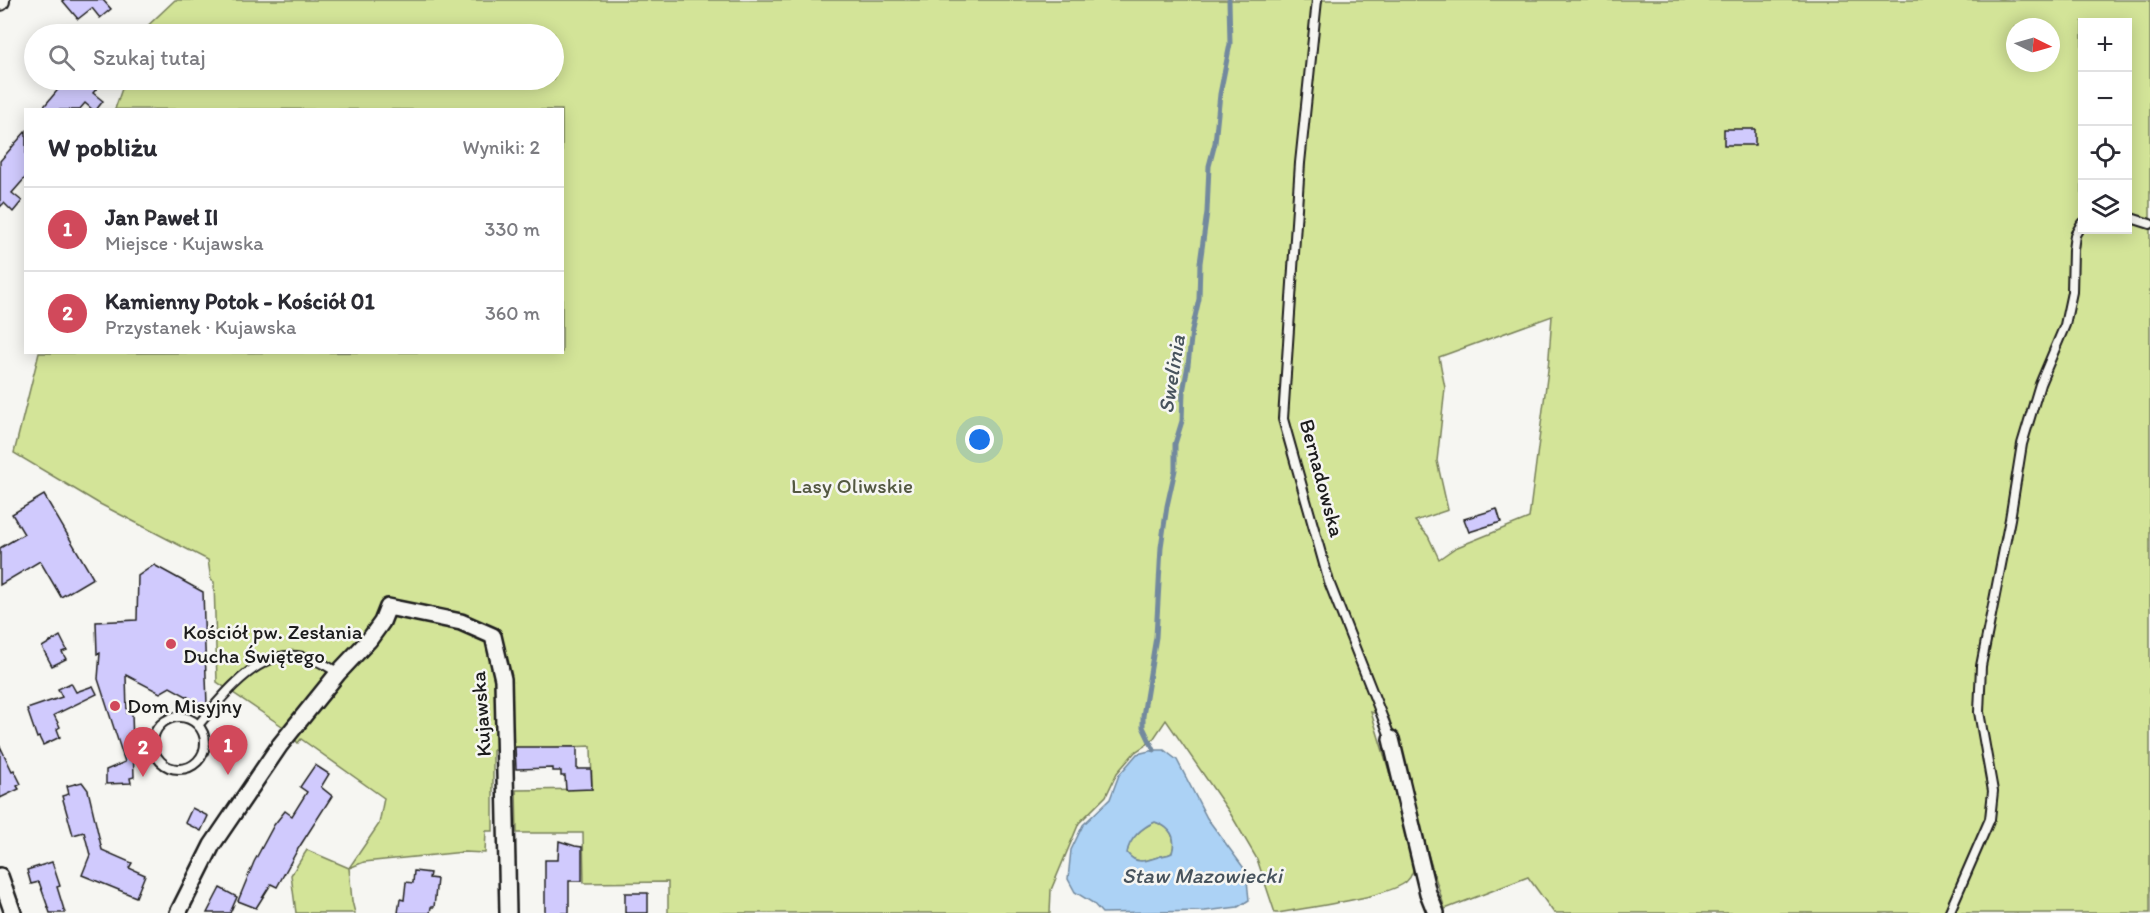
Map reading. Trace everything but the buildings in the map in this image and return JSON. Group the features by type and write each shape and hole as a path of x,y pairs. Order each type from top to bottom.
{"street":[{"name":"Kujawska","path":"177,913 212,845 280,745 338,673 374,633 382,622 387,607 461,622 493,636 503,679 508,913"},
{"name":"Bernadowska","path":"1391,739 1428,893 1436,913"},
{"path":"0,876 13,913"}],"lane":[{"name":"Bernadowska","path":"1317,0 1300,163 1283,419 1329,582 1391,739"},
{"path":"2132,219 2150,224"},
{"path":"1949,913 1990,819 1993,791 1979,712 1981,666 2008,530 2022,444 2040,384 2065,326 2072,292 2075,235 2078,230"},
{"path":"198,724 229,690 260,664 276,656 310,657 326,664 338,673"},
{"path":"184,717 198,724 206,741 205,750 195,765 178,770 161,763 153,747 153,738 161,723 168,718 184,717"}],"green space":[{"name":"Lasy Oliwskie","path":"175,0 2150,0 2150,913 1554,913 1528,877 1445,909 1413,806 1389,717 1371,712 1415,856 1412,874 1406,882 1381,893 1278,913 1275,913 1257,859 1230,813 1166,720 1152,741 1135,752 1117,773 1106,796 1079,823 1051,890 1050,913 668,913 668,882 584,883 583,833 517,833 516,790 592,789 591,746 493,750 493,831 486,831 485,853 464,852 364,862 349,868 379,824 384,798 301,739 298,743 282,726 217,682 214,582 211,580 208,560 98,503 14,453 39,354 564,354 564,108 115,108 122,90 564,90 564,24 150,24","holes":["1552,316 1548,370 1529,518 1455,548 1439,559 1428,536 1415,521 1448,510 1437,461 1445,388 1439,357"]},
{"path":"1155,822 1171,833 1174,842 1172,853 1145,861 1138,861 1130,857 1127,853 1133,838"},
{"path":"307,850 349,868 355,913 296,913 291,875"}],"water":[{"name":"Staw Mazowiecki","path":"1164,750 1177,760 1207,818 1246,871 1249,900 1238,907 1205,911 1102,913 1093,903 1075,892 1068,879 1071,850 1083,825 1110,799 1119,775 1137,754","holes":["1155,822 1173,837 1172,853 1145,861 1138,861 1130,857 1127,853 1128,848 1137,834"]}],"waterway":[{"name":"Swelinia","path":"1154,750 1143,727 1143,716 1156,637 1161,547 1175,470 1175,444 1182,421 1183,392 1192,330 1199,299 1209,166 1215,143 1220,94 1230,44 1229,0"}],"place":[{"name":"Kościół pw. Zesłania Ducha Świętego","path":"171,644"},
{"name":"Dom Misyjny","path":"115,706"},
{"name":"Jan Paweł II","path":"228,775"},
{"name":"Kamienny Potok - Kościół 01","path":"143,777"}]}
